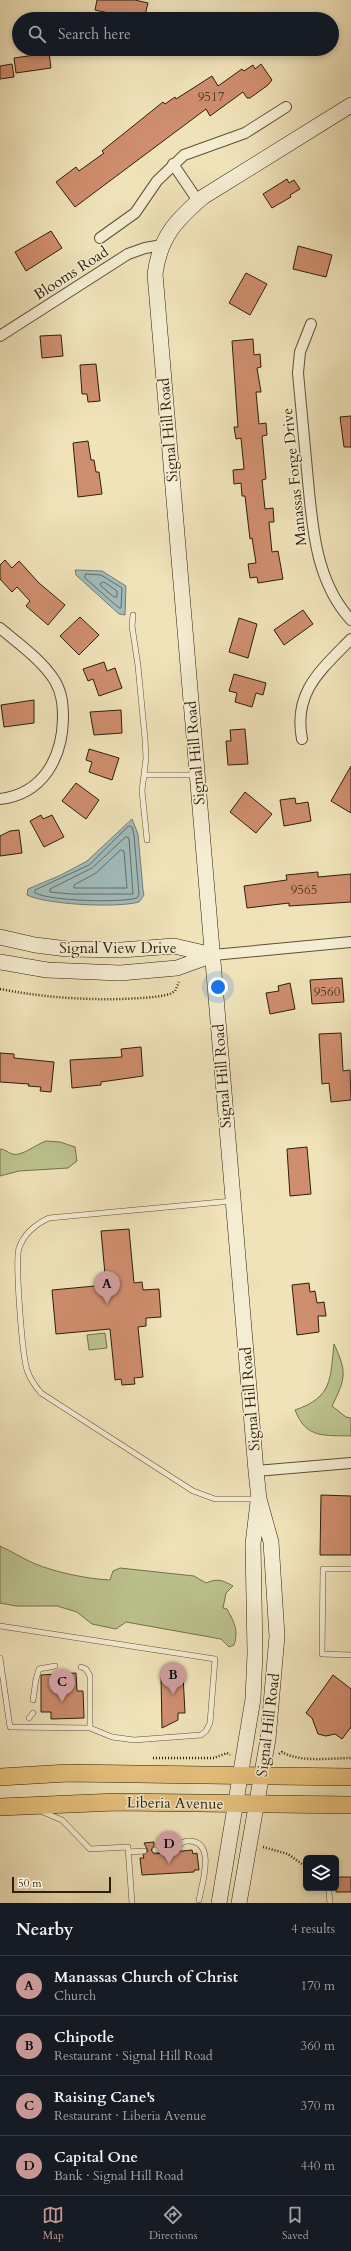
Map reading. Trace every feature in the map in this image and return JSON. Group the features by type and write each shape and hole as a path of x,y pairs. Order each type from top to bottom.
{"highway":[{"name":"Liberia Avenue","path":"0,1777 68,1773 351,1777"},
{"name":"Liberia Avenue","path":"0,1807 116,1802 351,1805"}],"main road":[{"name":"Signal Hill Road","path":"239,1903 262,1776 272,1710 277,1636 271,1542 259,1499 256,1471 155,283 157,263 162,245 169,230 198,201 351,105"},
{"name":"Signal View Drive","path":"0,937 35,945 67,949 121,950 174,946 213,955"},
{"name":"Signal View Drive","path":"0,962 54,970 120,973 177,968 213,955"},
{"name":"Signal Hill Road","path":"219,1903 241,1776 254,1682 255,1621 253,1544 259,1499"}],"street":[{"path":"100,238 135,213 157,180 173,164 191,151 245,133 286,106"},
{"path":"173,164 198,201"},
{"name":"Blooms Road","path":"0,336 128,254 145,248 162,245"},
{"name":"Manassas Forge Drive","path":"312,324 300,352 298,373 313,533 326,578 338,602 351,620"},
{"path":"0,628 45,667 58,688 63,707 61,744 56,759 48,773 39,783 23,793 0,798"},
{"path":"302,739 299,715 301,703 318,673 351,640"},
{"path":"213,955 351,942"},
{"path":"256,1471 351,1463"}],"lane":[{"path":"133,615 132,626 138,666 145,739 142,791 147,840"},
{"path":"144,775 197,775"},
{"path":"232,1201 49,1218 32,1228 23,1239 17,1259 24,1352 27,1369 32,1382 41,1393 192,1491 215,1499 259,1499"},
{"path":"351,1569 323,1569 322,1654 351,1655"},
{"path":"0,1626 215,1659 210,1723 206,1731 201,1735 134,1740 112,1737 90,1728 10,1727 0,1658"},
{"path":"33,1700 36,1678 39,1669 55,1666"},
{"path":"81,1667 86,1669 90,1676 90,1728"},
{"path":"28,1718 33,1714"},
{"path":"25,1805 58,1817 90,1849 128,1847 132,1903"},
{"path":"155,1850 174,1848 186,1841 196,1843 201,1847 206,1859 199,1900"},
{"path":"128,1852 144,1851"},
{"path":"330,1892 330,1903"}],"path":[{"path":"0,989 56,998 119,999 167,995 174,991 179,982"},
{"path":"282,1752 297,1758 351,1758"},
{"path":"258,1846 288,1854 303,1865"}],"green space":[{"path":"46,1141 60,1142 75,1147 77,1161 68,1168 19,1171 0,1176 0,1149 12,1154 20,1154"},
{"path":"105,1333 107,1348 89,1350 87,1335"},
{"path":"334,1344 341,1362 343,1375 340,1388 332,1406 346,1417 351,1418 351,1436 332,1436 317,1434 310,1431 299,1419 295,1410 317,1399 323,1393 330,1377"},
{"path":"0,1546 41,1566 91,1578 110,1580 113,1571 120,1568 194,1576 206,1583 217,1580 226,1582 233,1586 226,1593 223,1608 227,1609 235,1626 236,1635 234,1645 229,1647 221,1639 126,1622 116,1629 92,1624 77,1612 57,1606 16,1606 0,1603"}],"water":[{"path":"75,570 102,571 126,586 125,615 119,614 76,575"},
{"path":"132,819 138,834 144,895 139,902 115,905 66,903 50,901 27,895 28,889 61,875 87,861"}],"building":[{"path":"97,0 135,0 148,3 146,12 104,12 95,10"},
{"path":"28,56 49,56 51,68 16,73 14,58"},
{"path":"12,64 14,77 0,79 0,66"},
{"path":"261,64 272,80 268,85 250,98 247,98 243,92 210,116 206,109 75,207 56,182 76,167 79,171 104,153 102,151 163,102 165,104 175,97 176,99 212,76 218,86 242,69 244,71 253,65 255,69"},
{"path":"287,179 289,183 294,180 300,189 290,195 291,197 272,208 263,194"},
{"path":"51,231 62,248 26,271 15,252"},
{"path":"298,246 332,255 326,277 293,269"},
{"path":"246,273 267,284 250,315 229,303"},
{"path":"61,335 63,356 42,358 40,336"},
{"path":"253,339 254,355 260,354 261,367 257,368 261,392 256,392 259,424 266,423 267,435 262,436 266,479 262,480 265,509 273,508 274,522 269,522 272,552 278,551 283,579 258,583 257,577 250,578 248,564 256,563 252,538 250,539 245,496 242,496 241,483 234,484 233,470 244,469 241,438 236,439 234,427 238,427 232,341"},
{"path":"96,364 100,401 88,402 87,394 82,394 80,365"},
{"path":"351,416 351,447 344,447 340,417"},
{"path":"88,441 91,460 94,460 96,472 99,472 102,494 78,497 73,443"},
{"path":"5,560 12,568 19,561 39,583 65,605 48,625 26,606 30,601 17,587 12,592 0,579 0,565"},
{"path":"303,610 313,624 284,645 274,630"},
{"path":"80,617 99,635 79,655 60,636"},
{"path":"239,618 257,624 248,658 229,652"},
{"path":"104,662 107,671 115,668 122,688 99,696 93,679 88,681 83,669"},
{"path":"234,674 266,683 263,695 256,693 252,707 235,702 237,693 229,691"},
{"path":"34,700 34,723 4,727 1,705"},
{"path":"121,710 122,733 94,735 90,712"},
{"path":"245,729 248,764 228,765 226,741 231,741 230,730"},
{"path":"89,749 119,758 112,780 89,772 92,762 86,760"},
{"path":"351,766 351,813 331,801"},
{"path":"76,783 99,800 86,819 62,801"},
{"path":"245,792 272,814 256,833 230,812"},
{"path":"295,798 296,804 308,802 311,821 284,826 280,800"},
{"path":"41,815 43,819 52,815 64,837 44,847 30,821"},
{"path":"19,830 22,853 0,856 0,836 10,831"},
{"path":"318,872 318,877 351,874 351,902 289,906 289,903 247,908 244,886 287,880 286,875"},
{"path":"342,978 344,1002 312,1004 310,980"},
{"path":"290,983 295,1009 270,1014 266,993 279,991 278,986"},
{"path":"341,1033 343,1071 350,1070 351,1100 331,1102 329,1083 322,1084 319,1034"},
{"path":"141,1047 143,1076 101,1082 101,1085 72,1088 70,1060 122,1057 121,1049"},
{"path":"0,1053 14,1054 14,1058 54,1062 51,1092 40,1091 41,1087 28,1086 29,1084 0,1082"},
{"path":"307,1147 311,1194 290,1196 287,1149"},
{"path":"129,1229 134,1283 142,1282 143,1290 159,1289 161,1317 146,1318 146,1326 138,1327 143,1377 134,1378 135,1384 122,1385 121,1379 115,1380 110,1329 56,1334 52,1290 106,1285 101,1231"},
{"path":"309,1283 310,1292 315,1291 317,1303 324,1302 326,1316 318,1316 319,1332 297,1335 292,1285"},
{"path":"321,1495 351,1496 351,1555 320,1555"},
{"path":"76,1673 77,1691 83,1691 84,1718 51,1719 51,1712 41,1712 41,1675"},
{"path":"183,1675 185,1713 178,1713 178,1720 162,1728 161,1677"},
{"path":"333,1675 351,1689 351,1727 342,1739 335,1734 326,1736 318,1734 312,1718 306,1713"},
{"path":"154,1842 154,1846 151,1850 154,1854 192,1850 193,1854 197,1853 199,1870 194,1870 194,1872 142,1875 140,1858 144,1858 143,1855 148,1851 144,1843"},
{"path":"339,1877 351,1877 351,1892 336,1892 339,1891"}],"place":[{"name":"Manassas Church of Christ","path":"107,1304"},
{"name":"Chipotle","path":"173,1695"},
{"name":"Raising Cane's","path":"62,1702"},
{"name":"Capital One","path":"169,1864"}]}
